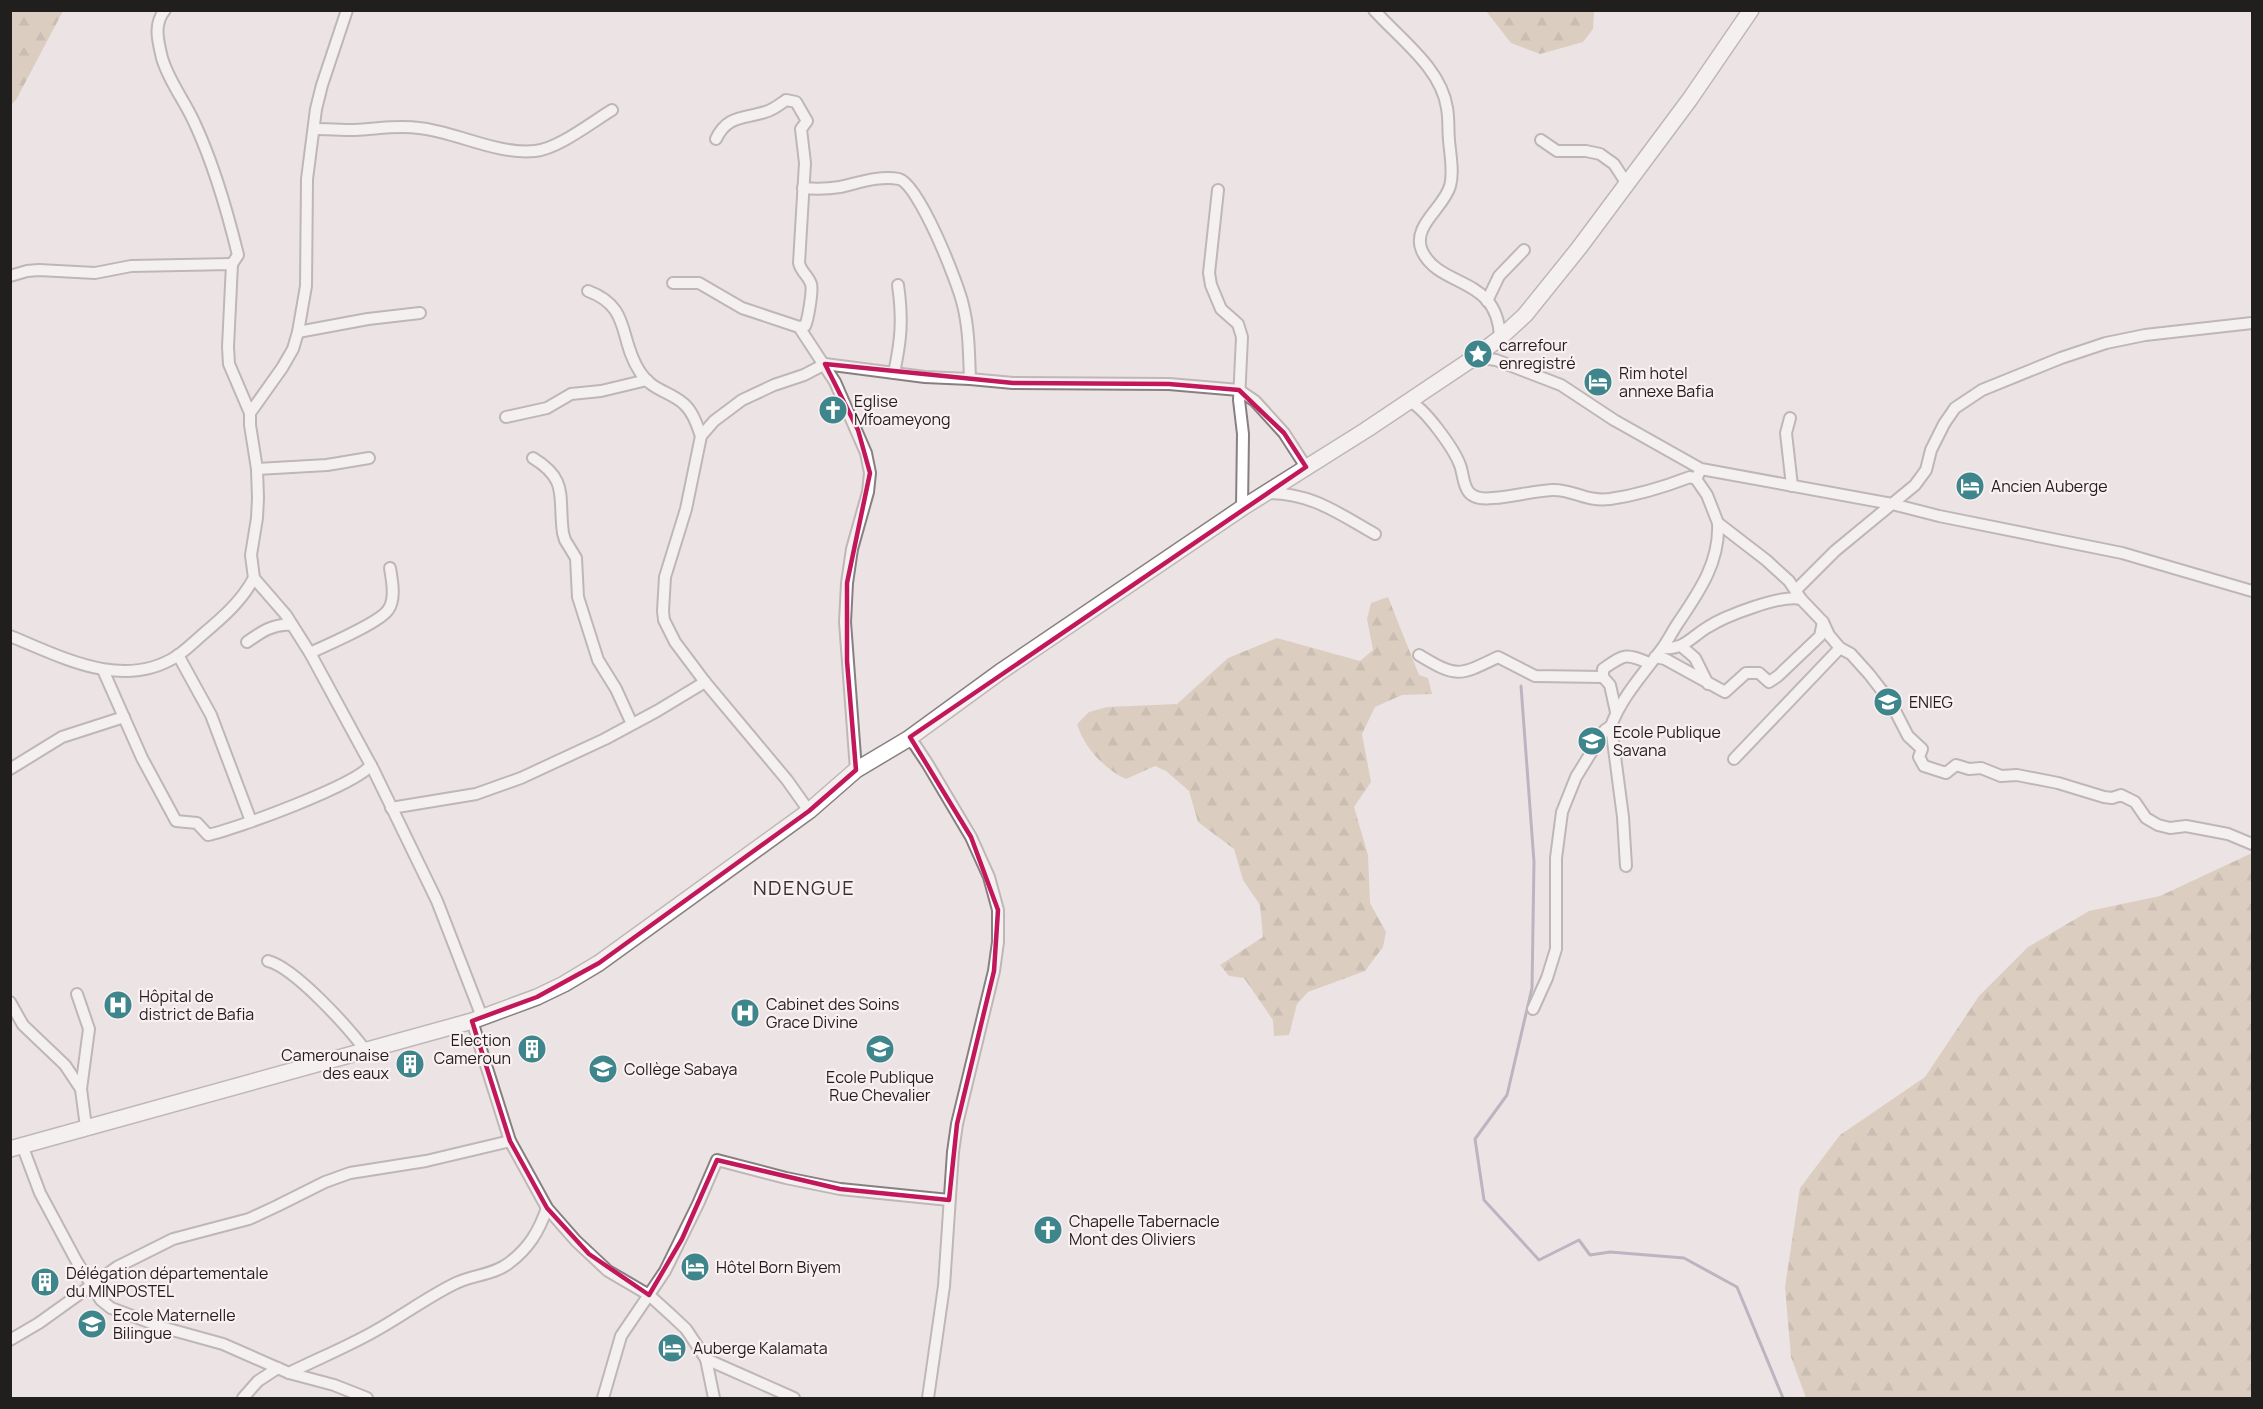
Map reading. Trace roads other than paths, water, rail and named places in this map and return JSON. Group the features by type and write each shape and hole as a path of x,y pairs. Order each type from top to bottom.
{"main road":[{"path":"16,1147 477,1019 537,997 599,963 808,811 856,770 908,739 1000,672 1242,508 1409,401 1500,338 1526,315 1545,292 1690,99 1750,10"}],"street":[{"path":"165,10 159,18 157,28 163,61 195,124 225,204 238,255 231,264 228,347 230,364 250,413 257,469 257,518 251,555 254,578 292,625 310,653 371,765 437,901 477,1019 510,1141 548,1208 589,1254 608,1270 649,1295 686,1329 706,1359 714,1398"},
{"path":"250,413 282,368 293,349 298,332 306,285 307,179 314,129 322,85 347,10"},
{"path":"1374,10 1417,54 1435,77 1447,108 1451,163 1450,186 1426,223 1420,237 1423,252 1433,265 1473,289 1487,301 1498,317 1500,338"},
{"path":"673,283 699,283 742,308 799,327 805,326 808,321 812,286 806,274 801,271 799,263 805,154 801,129 807,121 804,114 793,100 786,100 768,111 738,118 724,126 716,139"},
{"path":"314,129 356,130 401,125 443,131 496,146 537,151 560,142 612,110"},
{"path":"1541,140 1557,151 1586,151 1600,154 1614,164 1627,184"},
{"path":"803,188 824,189 888,178 902,180 909,187 937,236 959,292 968,333 970,379"},
{"path":"1218,190 1209,273 1210,285 1221,309 1240,328 1242,337 1239,390 1243,434 1242,508"},
{"path":"1487,301 1498,276 1524,250"},
{"path":"10,276 39,270 95,273 131,266 231,264"},
{"path":"894,374 903,319 898,285"},
{"path":"588,291 600,295 613,306 623,326 633,360 646,381 683,403 690,411 700,436"},
{"path":"298,332 420,313"},
{"path":"1656,656 1681,646 1725,618 1799,594 1835,551 1915,485 1926,470 1936,437 1955,408 1982,390 2061,358 2106,343 2145,335 2253,324"},
{"path":"799,327 825,364 858,430 870,473 868,492 852,549 847,583 847,661 856,770"},
{"path":"1475,357 1496,360 1561,385 1699,474 1792,486 1892,504 1986,526 2122,553 2253,591"},
{"path":"808,811 787,780 705,682 675,642 664,621 665,577 688,497 700,436 714,421 742,400 825,364 894,374 1013,383 1169,384 1239,390 1255,401 1284,433 1306,467"},
{"path":"506,417 547,408 571,394 601,391 646,381"},
{"path":"1409,401 1416,404 1433,422 1462,468 1466,488 1478,498 1497,498 1551,490 1597,500 1648,491 1699,474"},
{"path":"1790,418 1786,433 1792,486"},
{"path":"257,469 327,465 369,458"},
{"path":"533,458 550,470 557,479 563,533 576,558 578,597 598,660 616,689 632,724"},
{"path":"1626,866 1623,817 1611,726 1616,712 1708,576 1714,559 1718,523 1699,474"},
{"path":"1265,494 1286,493 1312,499 1375,534"},
{"path":"1718,523 1777,569 1823,622 1829,635 1840,648 1851,654 1869,674 1890,701 1908,736 1922,749 1919,757 1921,763 1930,769 1946,773 1956,765 1969,769 1981,768 2001,776 2017,775 2058,783 2104,797 2112,798 2121,795 2135,802 2146,818 2158,825 2170,828 2186,826 2228,834 2253,844"},
{"path":"310,653 359,629 389,609 393,597 390,568"},
{"path":"10,636 69,660 103,670 117,672 148,667 178,655 238,603 254,578"},
{"path":"1603,677 1604,669 1620,657 1630,655 1665,658 1708,685 1725,692 1746,673 1759,674 1769,682 1820,636 1823,622"},
{"path":"247,642 274,626 292,625"},
{"path":"1681,646 1695,658 1708,685"},
{"path":"1734,759 1840,648"},
{"path":"178,655 211,715 251,821"},
{"path":"1419,655 1447,672 1468,672 1498,657 1535,676 1603,677 1610,685 1616,712"},
{"path":"103,670 142,758 176,821 197,823 208,835 251,821 331,789 357,776 371,765"},
{"path":"391,808 476,794 493,789 581,751 705,682"},
{"path":"10,769 62,737 124,717"},
{"path":"1533,1009 1547,978 1556,949 1556,858 1562,812 1576,777 1605,730 1611,726"},
{"path":"908,739 927,763 970,837 989,877 998,910 998,942 994,971 957,1124 948,1200 944,1286 928,1398"},
{"path":"268,961 284,967 300,981 354,1035 366,1051"},
{"path":"77,993 89,1029 81,1089 86,1127"},
{"path":"10,1002 23,1025 66,1065 81,1089"},
{"path":"10,1341 39,1323 90,1284 133,1258 173,1239 249,1219 325,1182 350,1173 426,1161 510,1141"},
{"path":"16,1147 90,1284 101,1300 111,1308 223,1344 284,1371 334,1385 367,1398"},
{"path":"603,1398 621,1336 665,1271 682,1239 717,1160 840,1189 948,1200"},
{"path":"243,1398 258,1381 376,1331 434,1294 464,1279 507,1265 533,1241 548,1208"},
{"path":"249,1355 258,1366 258,1381"},
{"path":"706,1359 794,1398"}],"waterway":[{"path":"1521,686 1534,862 1532,988 1507,1095 1475,1139 1484,1200 1539,1260 1579,1240 1590,1255 1610,1252 1684,1258 1737,1287 1783,1398"}],"place":[{"name":"carrefour enregistré","path":"1478,354"},
{"name":"Rim hotel annexe Bafia","path":"1598,382"},
{"name":"Eglise Mfoameyong","path":"833,410"},
{"name":"Ancien Auberge","path":"1970,486"},
{"name":"ENIEG","path":"1888,702"},
{"name":"Ecole Publique Savana","path":"1592,741"},
{"name":"Hôpital de district de Bafia","path":"118,1005"},
{"name":"Cabinet des Soins Grace Divine","path":"745,1013"},
{"name":"Election Cameroun","path":"532,1049"},
{"name":"Ecole Publique Rue Chevalier","path":"880,1049"},
{"name":"Camerounaise des eaux","path":"410,1064"},
{"name":"Collège Sabaya","path":"603,1069"},
{"name":"Chapelle Tabernacle Mont des Oliviers","path":"1048,1230"},
{"name":"Hôtel Born Biyem","path":"695,1267"},
{"name":"Délégation départementale du MINPOSTEL","path":"45,1282"},
{"name":"Ecole Maternelle Bilingue","path":"92,1324"},
{"name":"Auberge Kalamata","path":"672,1348"}],"district":[{"name":"NDENGUE","path":"804,887"}]}
